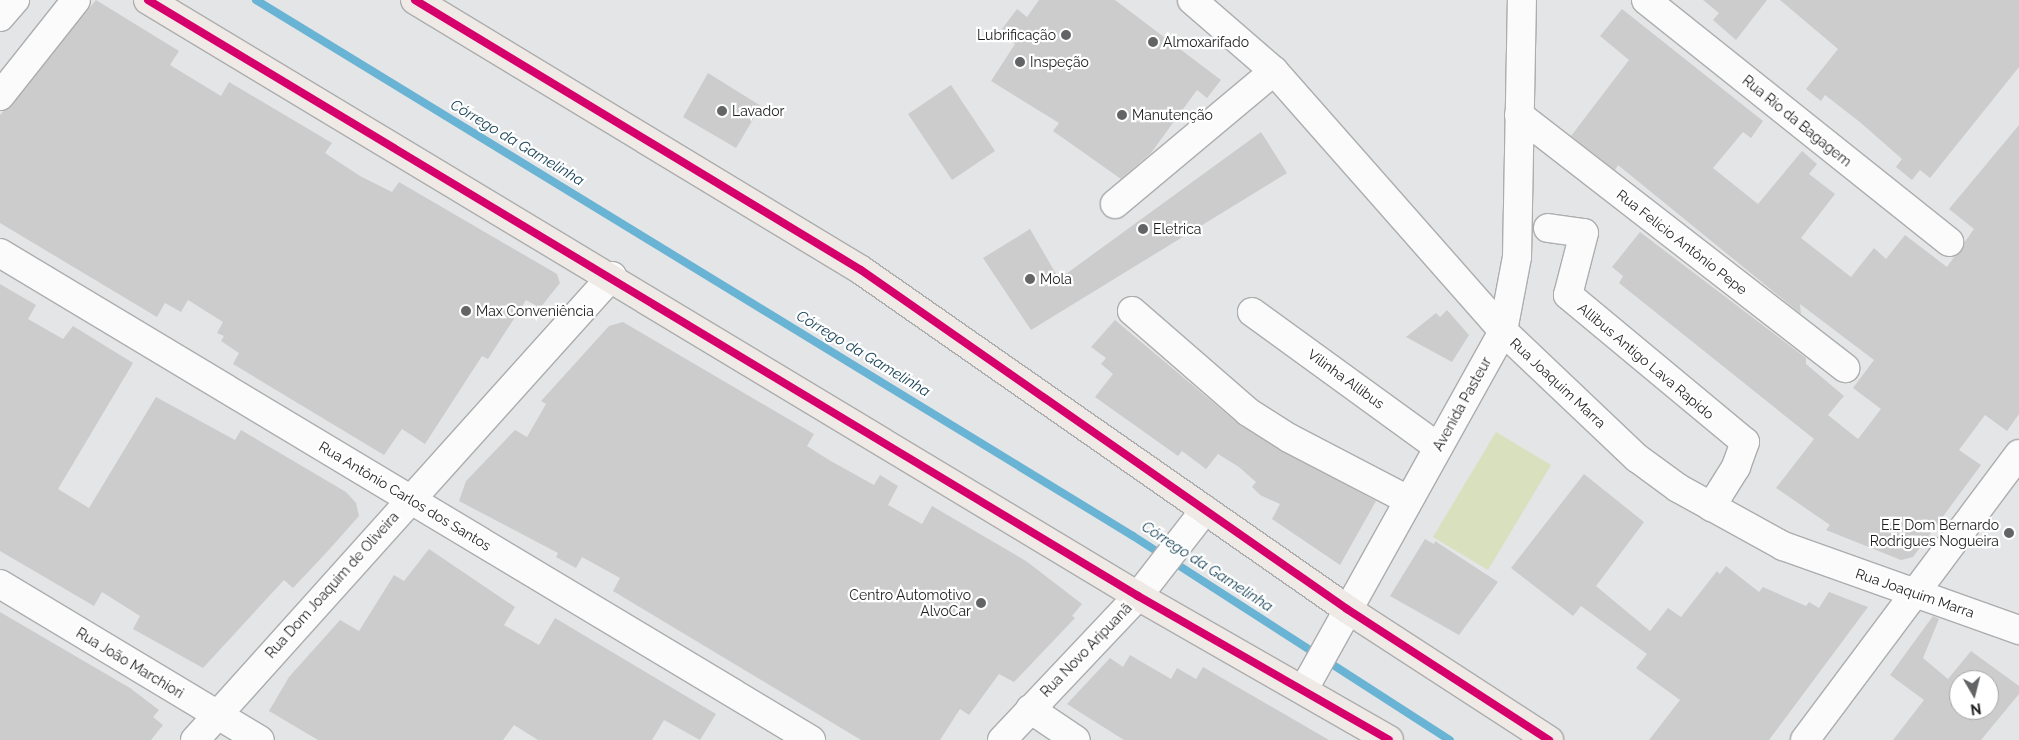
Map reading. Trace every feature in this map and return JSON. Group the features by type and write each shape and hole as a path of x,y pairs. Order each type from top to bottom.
{"main road":[{"path":"148,0 612,276 1138,596 1309,681 1389,740"},
{"path":"415,0 861,270 1347,610 1549,740"}],"street":[{"path":"0,17 15,0"},
{"path":"0,96 76,0"},
{"name":"Rua Joaquim Marra","path":"1192,0 1274,70 1503,331 1638,458 1711,507 1783,546 2019,630"},
{"name":"Avenida Pasteur","path":"1309,681 1503,331 1517,257 1522,0"},
{"name":"Rua Rio da Bagagem","path":"1646,0 1948,242"},
{"path":"1115,204 1274,70"},
{"name":"Rua Felício Antônio Pepe","path":"1519,115 1845,368"},
{"name":"Allibus Antigo Lava Rapido","path":"1548,228 1584,233 1568,295 1744,442 1736,468 1711,507"},
{"name":"Rua Antônio Carlos dos Santos","path":"0,253 811,740"},
{"name":"Rua Dom Joaquim de Oliveira","path":"194,740 612,276"},
{"path":"1132,311 1248,412 1408,500"},
{"name":"Vilinha Allibus","path":"1252,312 1438,447"},
{"path":"1805,740 2019,454"},
{"name":"Rua Novo Aripuanã","path":"1002,740 1138,596 1160,565 1205,510"},
{"name":"Rua João Marchiori","path":"0,584 260,740"},
{"path":"1030,709 1076,740"}],"green space":[{"path":"1496,432 1551,465 1488,570 1433,537"}],"building":[{"path":"96,0 179,51 170,65 221,96 229,82 332,143 325,153 360,176 392,192 399,182 557,274 560,283 540,308 526,300 488,359 482,356 425,444 402,429 384,455 233,364 239,353 221,341 224,336 217,333 223,322 188,300 181,312 165,303 157,317 0,223 0,115"},
{"path":"1039,0 1115,0 1221,80 1207,98 1197,90 1151,153 1121,179 1053,131 1059,123 991,81 1015,44 999,33 1017,9 1027,17"},
{"path":"1703,0 1767,0 1736,40 1713,20 1719,13"},
{"path":"1780,0 2019,0 2019,67 1930,178 1920,170 1912,180 1896,167 1902,159 1861,123 1825,95 1821,101 1806,89 1838,49"},
{"path":"1622,9 1763,121 1751,138 1743,132 1713,168 1758,204 1802,151 1817,164 1809,174 1835,194 1801,238 1851,277 1874,248 1886,259 1905,235 1947,267 1974,229 1949,209 2019,125 2019,414 2007,431 1985,415 1959,450 1981,465 1913,557 1901,560 1826,530 1830,525 1776,488 1814,439 1619,283 1623,276 1612,267 1640,232 1806,358 1806,364 1844,396 1828,415 1858,439 1881,409 1853,388 1874,360 1800,304 1801,314 1618,165 1615,170 1571,136 1629,60 1600,36"},
{"name":"Lavador","path":"708,73 761,106 736,148 683,117"},
{"path":"951,85 995,151 952,180 908,114"},
{"path":"1261,132 1287,173 1031,330 983,258 1030,229 1059,279"},
{"path":"0,284 36,305 28,319 63,339 73,326 133,363 58,489 89,508 156,397 235,440 241,430 346,492 356,503 359,516 326,553 293,588 284,580 203,668 133,629 140,616 102,592 94,606 0,551"},
{"path":"1447,310 1469,335 1452,362 1406,337 1436,313 1440,317"},
{"path":"1115,320 1240,425 1376,501 1340,565 1272,519 1280,504 1260,495 1252,487 1256,482 1239,467 1218,454 1206,469 1182,451 1178,456 1095,397 1113,374 1101,364 1106,358 1091,347"},
{"path":"623,322 814,434 807,446 829,460 874,485 880,475 898,486 888,505 922,524 932,506 1026,561 1082,604 1072,616 1075,618 1014,682 999,674 969,715 960,709 940,740 861,740 613,591 620,578 582,557 576,568 556,557 558,553 459,501 466,481 515,430 527,437 546,404 541,401 609,326"},
{"path":"1584,474 1644,522 1596,586 1650,631 1668,608 1681,617 1717,571 1720,574 1726,566 1759,592 1763,587 1806,606 1809,602 1819,608 1829,592 1868,607 1769,740 1649,740 1680,700 1636,668 1647,654 1581,606 1573,616 1511,568"},
{"path":"1425,539 1434,544 1435,541 1498,582 1459,635 1390,596"},
{"path":"429,549 515,607 504,625 539,645 555,618 716,714 700,740 664,720 652,740 538,740 514,725 503,740 318,740 269,711 289,677 340,620 359,631 394,575 404,581"},
{"path":"0,612 130,688 159,710 153,717 163,725 151,740 0,740"},
{"path":"1933,616 1939,619 1923,658 1948,679 1949,678 1949,720 1998,720 1981,740 1893,740 1924,700 1890,675"},
{"path":"1971,651 1997,670 1955,670"},
{"path":"1130,655 1171,679 1177,668 1196,679 1203,667 1329,740 1124,740 1067,704 1110,658 1123,667"},
{"path":"1999,671 2019,686 2019,694 1999,718"}],"waterway":[{"name":"Córrego da Gamelinha","path":"256,0 1133,536 1450,740"}],"cycle path":[{"path":"148,0 1138,596 1389,740"},
{"path":"415,0 861,270 1347,609 1549,740"}],"place":[{"name":"Lubrificação","path":"1066,35"},
{"name":"Almoxarifado","path":"1153,42"},
{"name":"Inspeção","path":"1020,62"},
{"name":"Lavador","path":"722,111"},
{"name":"Manutenção","path":"1122,115"},
{"name":"Eletrica","path":"1143,229"},
{"name":"Mola","path":"1030,279"},
{"name":"Max Conveniência","path":"466,311"},
{"name":"E.E Dom Bernardo Rodrigues Nogueira","path":"2009,533"},
{"name":"Centro Automotivo AlvoCar","path":"981,603"}]}
